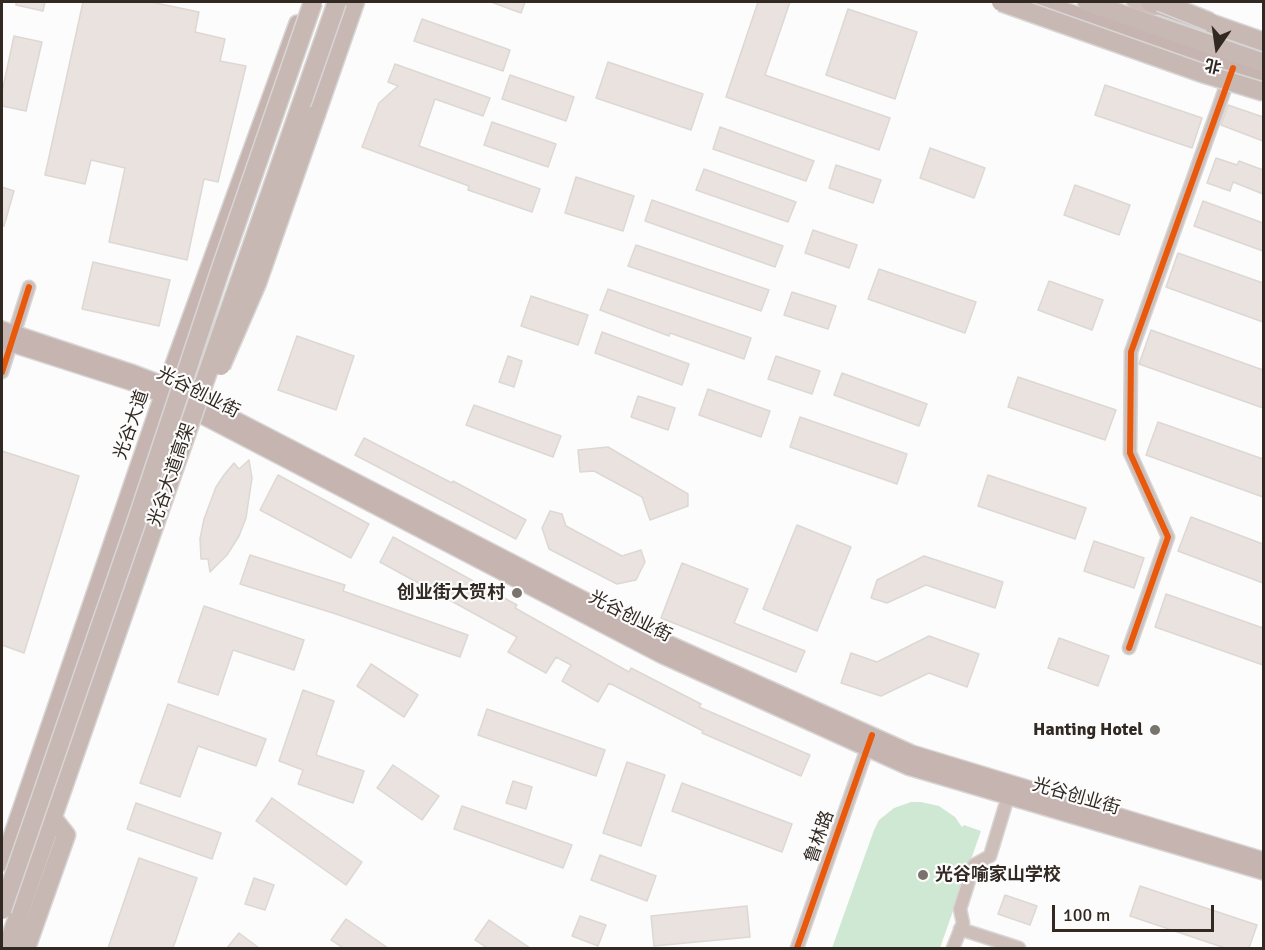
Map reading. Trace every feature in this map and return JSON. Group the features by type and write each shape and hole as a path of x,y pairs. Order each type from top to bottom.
{"highway":[{"name":"光谷大道高架","path":"2,910 313,2"},
{"name":"光谷大道高架","path":"7,948 337,2"},
{"path":"182,446 239,329 257,283 355,2"},
{"path":"1001,2 1205,74 1263,92"},
{"path":"1088,2 1263,63"},
{"path":"1150,2 1210,22"},
{"path":"1160,2 1263,42"},
{"path":"26,948 66,835 55,821"}],"main road":[{"name":"光谷大道","path":"2,863 165,390 304,2"},
{"path":"13,948 55,821 188,452 195,405 213,374 346,2"},
{"path":"1041,2 1263,78"},
{"path":"1167,2 1263,35"},
{"name":"光谷创业街","path":"7,337 165,390 195,405 221,412 669,644 869,742 912,753 1010,790 1263,872"},
{"name":"光谷创业街","path":"1010,790 1263,860"}],"street":[{"path":"1104,2 1263,57"},
{"path":"1133,2 1263,47"},
{"path":"1129,648 1168,537 1130,453 1131,352 1233,68"},
{"path":"2,372 7,337 29,287"},
{"name":"鲁林路","path":"796,948 869,742"},
{"path":"953,948 963,923 960,909 974,865 990,856 1010,790"},
{"path":"960,929 1018,948"}],"green space":[{"name":"光谷喻家山学校","path":"911,802 939,806 955,817 962,827 964,825 981,831 940,948 832,948 879,820 894,808"}],"building":[{"path":"16,2 45,2 43,11 16,5"},
{"path":"83,2 151,2 199,12 195,32 225,39 220,61 246,66 218,182 204,179 187,260 109,242 125,168 91,160 85,184 45,175"},
{"path":"491,2 525,2 521,13"},
{"path":"758,2 790,2 765,75 890,118 879,150 726,97"},
{"path":"848,9 917,32 895,99 826,75"},
{"path":"422,19 510,50 503,71 414,41"},
{"path":"14,36 42,42 26,111 2,106 2,92"},
{"path":"608,62 703,94 691,130 596,98"},
{"path":"395,64 490,98 483,116 435,99 419,146 540,189 532,212 468,190 469,186 362,147 379,103 398,86 388,82"},
{"path":"510,75 574,97 566,121 502,99"},
{"path":"1105,85 1202,118 1192,148 1095,115"},
{"path":"1228,105 1263,117 1263,141 1221,125"},
{"path":"492,122 556,144 548,167 484,145"},
{"path":"720,127 814,161 806,181 713,149"},
{"path":"930,148 985,168 974,198 920,178"},
{"path":"1216,158 1237,165 1239,161 1263,170 1263,194 1233,182 1230,191 1207,183"},
{"path":"836,165 881,180 873,203 829,188"},
{"path":"704,169 796,202 788,222 696,190"},
{"path":"576,177 634,196 623,231 565,213"},
{"path":"1075,185 1130,205 1119,235 1064,215"},
{"path":"2,187 14,191 4,226 2,225"},
{"path":"652,200 783,246 775,267 645,221"},
{"path":"1203,201 1263,223 1263,251 1194,226"},
{"path":"813,230 857,245 849,268 805,253"},
{"path":"636,245 769,290 761,311 628,266"},
{"path":"1178,253 1263,283 1263,322 1166,287"},
{"path":"93,262 170,280 159,326 82,309"},
{"path":"879,269 976,302 965,333 868,299"},
{"path":"1049,281 1103,300 1092,330 1038,310"},
{"path":"608,289 751,338 744,359 670,333 669,336 600,310"},
{"path":"792,292 836,306 828,329 784,315"},
{"path":"531,296 588,315 578,345 521,326"},
{"path":"1151,330 1263,370 1263,408 1139,364"},
{"path":"602,332 689,364 682,385 595,353"},
{"path":"297,336 354,356 336,410 278,390"},
{"path":"508,356 522,361 514,387 499,382"},
{"path":"776,356 820,371 812,394 768,379"},
{"path":"842,373 927,404 919,426 834,395"},
{"path":"1018,377 1116,410 1105,440 1008,407"},
{"path":"708,389 770,411 761,437 699,415"},
{"path":"638,396 675,408 668,430 631,417"},
{"path":"474,405 561,436 553,457 466,425"},
{"path":"800,417 907,454 897,484 790,447"},
{"path":"1158,422 1263,459 1263,497 1146,455"},
{"path":"364,438 452,483 453,481 526,520 516,539 355,455"},
{"path":"608,447 688,494 688,506 650,520 642,497 594,471 580,472 578,450"},
{"path":"2,451 79,476 24,653 2,645"},
{"path":"249,460 252,478 246,518 239,536 227,555 210,572 208,559 201,559 200,539 204,519 216,487 224,475 234,463 239,469"},
{"path":"278,475 369,524 351,558 260,510"},
{"path":"988,475 1086,508 1075,539 978,506"},
{"path":"550,511 562,514 566,526 622,556 641,550 645,562 636,580 617,584 549,549 542,528"},
{"path":"1191,517 1263,544 1263,583 1178,551"},
{"path":"797,525 851,547 817,631 763,609"},
{"path":"393,537 517,605 515,608 629,672 631,668 701,704 699,707 810,755 801,776 702,733 703,731 609,683 598,702 562,681 571,665 556,657 546,673 508,652 517,637 380,562"},
{"path":"1094,541 1144,558 1134,588 1084,571"},
{"path":"250,555 345,585 343,591 468,635 460,657 240,584"},
{"path":"924,556 1003,582 995,608 926,585 887,603 871,598 877,580"},
{"path":"682,563 748,589 734,623 805,651 796,672 661,618"},
{"path":"1166,594 1263,628 1263,665 1155,627"},
{"path":"204,606 304,640 294,670 233,650 218,695 178,682"},
{"path":"929,636 979,654 967,687 929,673 881,696 841,683 851,653 877,662"},
{"path":"1059,638 1109,656 1098,686 1048,668"},
{"path":"371,664 418,695 404,717 357,686"},
{"path":"303,690 334,701 316,755 364,771 353,803 298,784 303,770 279,761"},
{"path":"168,704 266,739 256,766 198,746 180,797 140,783"},
{"path":"487,709 605,750 596,776 478,735"},
{"path":"627,762 665,775 641,846 603,833"},
{"path":"393,765 439,796 422,820 377,788"},
{"path":"513,781 532,787 526,809 506,803"},
{"path":"682,783 792,824 782,852 672,811"},
{"path":"272,798 362,862 346,885 256,821"},
{"path":"136,803 221,833 212,859 127,829"},
{"path":"462,806 572,845 563,868 454,829"},
{"path":"600,855 656,876 647,901 591,880"},
{"path":"139,858 197,878 173,948 108,948"},
{"path":"254,878 274,885 265,910 245,904"},
{"path":"1140,886 1257,925 1249,948 1225,948 1130,916"},
{"path":"1005,895 1037,906 1030,925 998,914"},
{"path":"747,906 750,937 654,946 651,916"},
{"path":"580,916 606,925 598,946 572,936"},
{"path":"346,919 388,948 343,948 331,940"},
{"path":"489,920 530,948 487,948 475,940"},
{"path":"239,933 259,948 227,948"}],"cycle path":[{"path":"1129,648 1168,537 1130,453 1131,352 1233,68"},
{"path":"2,372 29,287"},
{"path":"797,948 872,735"}],"place":[{"name":"创业街大贺村","path":"517,593"},
{"name":"Hanting Hotel","path":"1155,730"},
{"name":"光谷喻家山学校","path":"923,875"}]}
